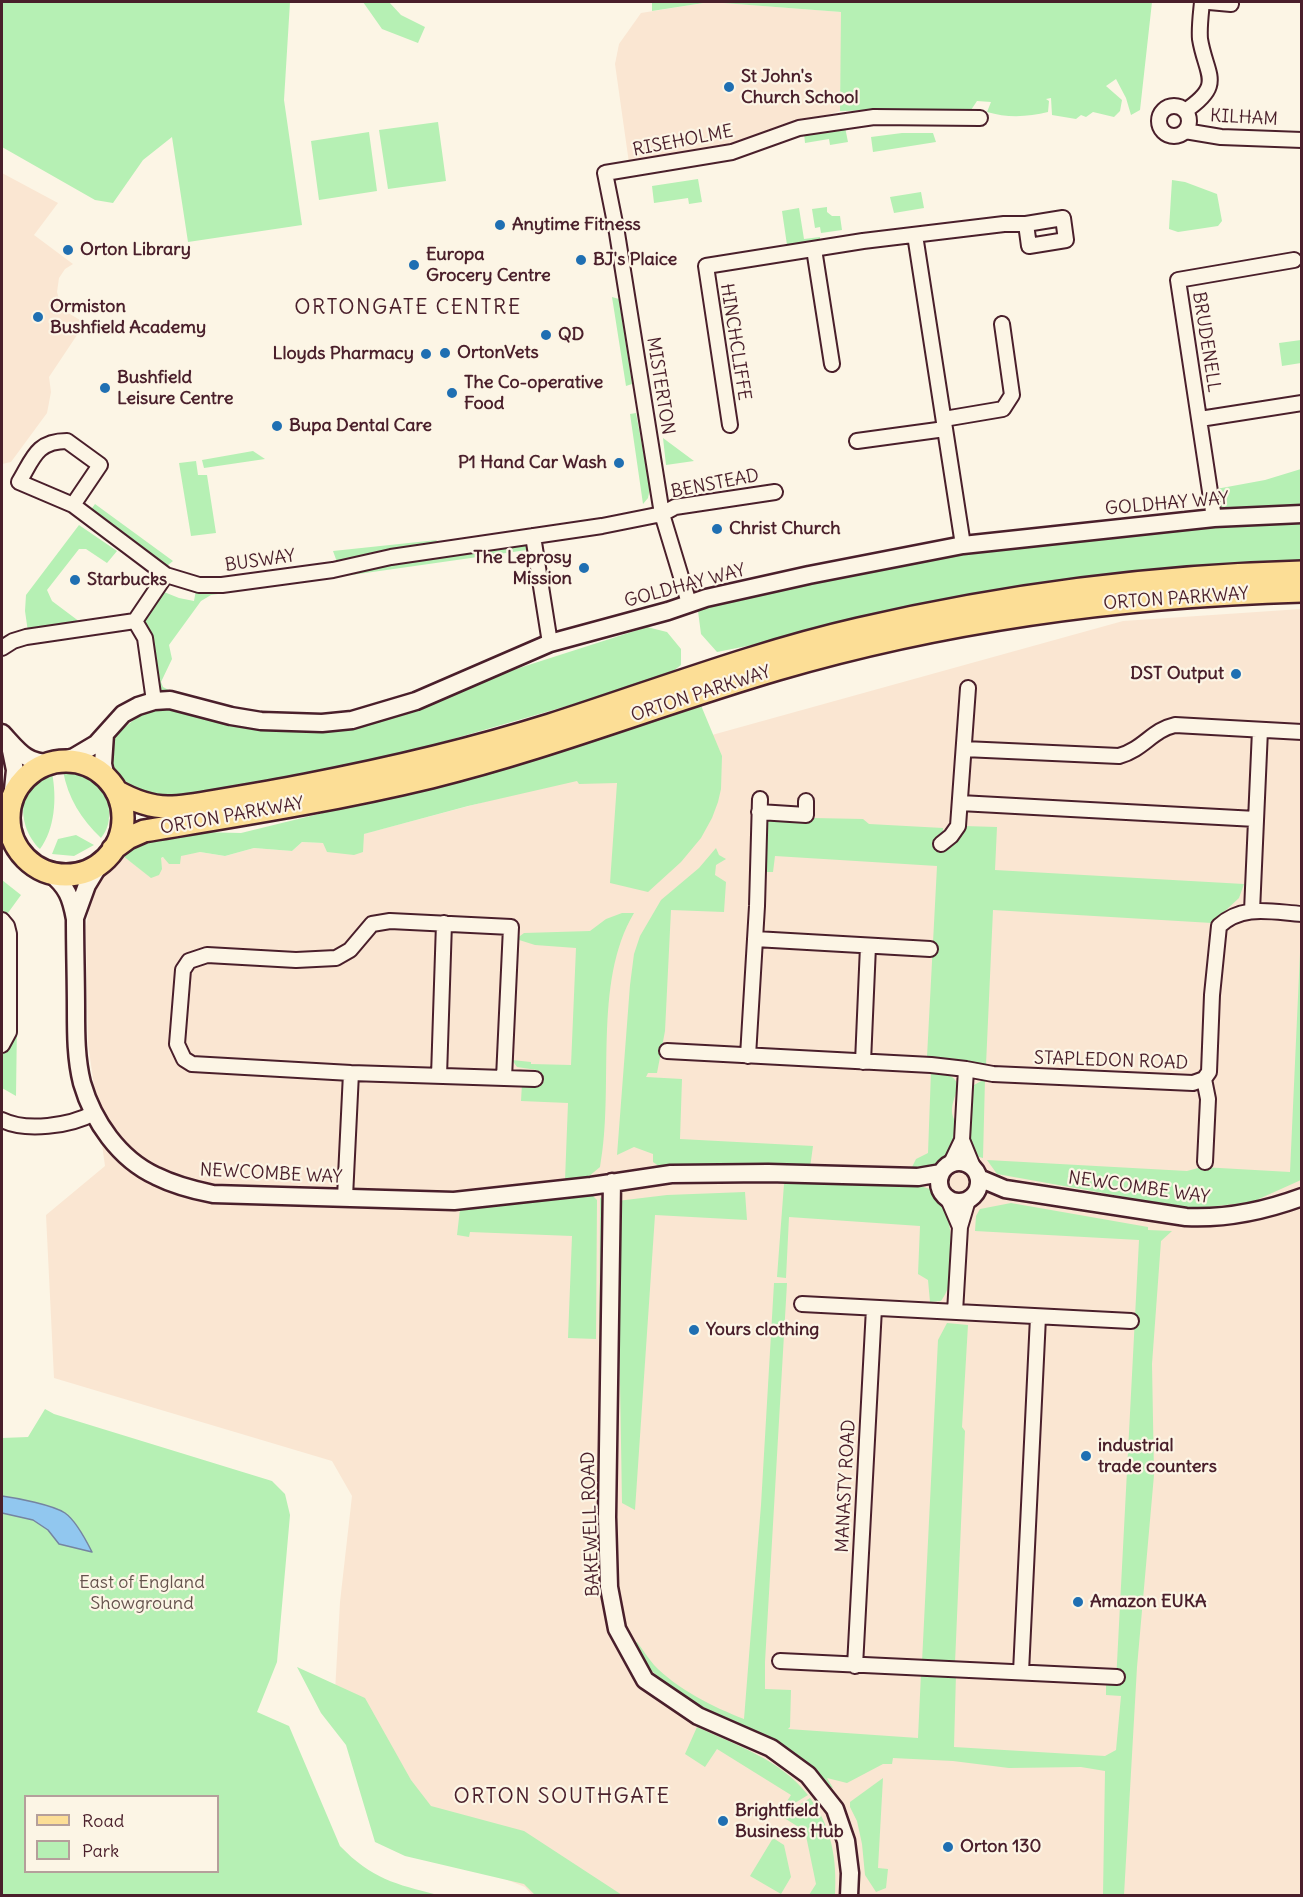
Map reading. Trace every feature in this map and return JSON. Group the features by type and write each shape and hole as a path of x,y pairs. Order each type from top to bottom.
{"main road":[{"name":"ORTON PARKWAY","path":"111,785 148,805 166,807 277,790 374,772 471,748 773,652 857,629 1007,599 1137,582 1302,572"},
{"name":"ORTON PARKWAY","path":"107,856 128,838 144,831 270,811 458,770 555,742 680,699 779,669 943,629 1069,608 1137,600 1302,591"},
{"path":"2,853 41,868 63,875 90,870 107,856 120,836 123,821 121,806 111,785 93,768 78,762 57,762 41,767 24,780 8,806 10,831 15,844 22,855 41,868"}],"street":[{"path":"1185,111 1203,99 1212,78 1200,38 1202,2"},
{"path":"1209,2 1231,4"},
{"name":"KILHAM","path":"1176,106 1185,111 1189,119 1185,131 1178,136 1169,135 1161,130 1159,121 1162,111 1176,106"},
{"name":"RISEHOLME","path":"605,173 732,152 810,126 874,117 980,118"},
{"name":"KILHAM","path":"1185,131 1221,138 1302,140"},
{"name":"MISTERTON","path":"605,173 617,232 662,514 689,603"},
{"name":"HINCHCLIFFE","path":"730,425 706,266 915,235 1004,224 1026,224"},
{"path":"915,235 963,545"},
{"path":"814,249 832,364"},
{"name":"BRUDENELL","path":"1215,518 1178,280 1294,260"},
{"path":"857,441 944,424 1003,409 1012,395 1002,324"},
{"name":"BRUDENELL","path":"1200,419 1302,403"},
{"name":"BUSWAY","path":"73,505 100,465 67,441 48,443 41,447 19,482 73,505 166,575 199,585 222,585 333,570 391,557 533,536"},
{"name":"BENSTEAD","path":"533,536 662,514 675,507 775,492"},
{"name":"GOLDHAY WAY","path":"57,762 86,752 123,714 153,701 170,700 231,716 261,721 322,723 352,720 416,701 550,643 668,611 689,603 809,575 963,545 1215,518 1302,514"},
{"path":"533,536 550,643"},
{"path":"2,648 26,637 135,621 166,575"},
{"path":"135,621 145,638 153,701"},
{"path":"941,844 958,826 968,688"},
{"path":"964,749 1119,756 1138,748 1163,728 1175,725 1302,732"},
{"path":"1252,911 1260,730"},
{"path":"105,734 103,764 111,785"},
{"path":"5,736 23,756 32,761 57,762"},
{"path":"5,736 15,770 8,806"},
{"path":"748,1056 755,939 759,805 806,815 806,801"},
{"path":"960,803 1256,819"},
{"name":"NEWCOMBE WAY","path":"75,919 87,885 107,856"},
{"name":"NEWCOMBE WAY","path":"41,868 66,887 72,903 75,919 77,1045 82,1082 94,1113 107,1135 129,1159 155,1176 188,1188 213,1194 454,1201 671,1174 768,1173 918,1177 945,1181"},
{"name":"STAPLEDON ROAD","path":"667,1051 931,1065 993,1074 1193,1083 1204,1079 1209,1072 1212,995 1219,926 1240,912 1302,914"},
{"path":"2,920 7,926 5,946 9,1032 2,1045"},
{"path":"504,1078 511,927 390,921 372,924 350,950 336,958 296,960 207,955 189,961 183,970 177,1044 184,1059 192,1065 351,1073 439,1076 535,1079"},
{"path":"439,1076 444,924"},
{"path":"755,939 930,949"},
{"path":"863,1062 868,945"},
{"path":"955,1312 960,1227 974,1185 962,1140 966,1069"},
{"path":"345,1197 351,1073"},
{"path":"1204,1079 1208,1100 1205,1162"},
{"path":"2,1120 11,1125 40,1126 81,1120 94,1113"},
{"path":"960,1227 945,1181 962,1140"},
{"path":"945,1181 965,1162 974,1185"},
{"path":"945,1181 962,1202 974,1185"},
{"name":"BAKEWELL ROAD","path":"612,1182 607,1517 609,1587 617,1629 645,1680 698,1716 771,1748 808,1775 835,1809 846,1841 850,1873 849,1896"},
{"name":"NEWCOMBE WAY","path":"974,1185 1154,1213 1216,1218 1246,1214 1302,1197"},
{"path":"802,1304 1131,1321"},
{"name":"MANASTY ROAD","path":"855,1666 874,1308"},
{"path":"1021,1672 1038,1317"},
{"path":"780,1661 1117,1677"}],"shaded area":[{"name":"St John's Church School","path":"710,2 842,12 840,111 725,146 629,163 615,64 619,44 641,13"},
{"name":"Ormiston Bushfield Academy","path":"2,173 58,203 34,235 73,264 65,269 59,278 57,292 65,311 85,323 49,377 51,392 47,413 11,462 2,464"},
{"path":"1301,609 1301,1895 532,1895 525,1887 383,1830 335,1692 340,1602 352,1496 332,1461 54,1378 46,1215 105,1166 88,1043 86,927 92,893 117,860 123,856 151,877 160,858 200,852 225,856 254,848 292,851 302,842 323,843 363,852 363,834 703,744 712,735 1123,621"}],"green space":[{"path":"2,2 290,2 284,100 302,225 188,242 172,137 143,160 113,203 95,200 2,147"},
{"path":"363,2 389,2 401,15 425,27 418,43 382,29"},
{"path":"652,2 710,2 652,11"},
{"path":"710,2 1152,2 1140,110 1131,115 1126,98 1116,79 1106,86 1122,100 1120,111 1114,117 1093,112 1086,117 1081,115 1076,119 1052,115 1051,98 1046,99 1049,101 1048,112 1025,116 987,112 991,102 977,101 969,113 949,109 840,111 841,12"},
{"path":"438,122 446,181 388,189 379,130"},
{"path":"845,127 848,142 830,145 829,139 805,143 804,133"},
{"path":"369,132 377,191 319,200 311,141"},
{"path":"902,133 933,133 936,142 873,152 871,137"},
{"path":"698,179 702,202 689,204 688,198 654,203 652,186"},
{"path":"1172,180 1185,182 1217,194 1222,221 1218,226 1178,232 1169,229"},
{"path":"921,192 924,208 894,213 890,197"},
{"path":"827,207 827,212 832,216 840,216 842,230 821,233 820,227 815,228 812,209"},
{"path":"799,208 804,239 820,237 820,241 787,245 782,211"},
{"path":"612,297 619,299 632,384 626,386"},
{"path":"1301,340 1301,363 1282,366 1279,343"},
{"path":"636,413 650,488 648,498 643,504 630,414"},
{"path":"663,438 694,461 666,465"},
{"path":"253,451 265,459 204,468 202,460"},
{"path":"196,461 198,475 207,475 216,533 191,536 179,463"},
{"path":"1301,469 1301,509 1222,510 1218,506 1216,489 1265,480"},
{"path":"95,504 173,561 167,566 90,511"},
{"path":"1301,522 1301,564 1255,563 1163,569 1089,578 717,652 701,634 698,611 809,575 963,545"},
{"path":"79,525 117,551 107,563 86,549 79,549 47,590 52,601 80,622 28,632 25,611 26,595"},
{"path":"437,540 432,547 337,562 333,551"},
{"path":"527,544 527,550 211,595 201,601 169,645 172,659 161,682 163,687 176,694 162,697 154,687 141,625 164,592 194,601 196,590 213,592"},
{"path":"647,627 667,632 681,649 681,665 664,678 366,764 160,798 132,787 113,770 107,742 147,709 170,707 216,721 316,732 420,708 463,686"},
{"path":"700,703 722,756 721,789 718,802 701,838 681,862 648,892 610,883 617,783 579,784 577,781 468,806 364,834 363,852 354,855 327,852 323,843 302,842 292,851 254,848 225,856 200,852 181,856 180,864 169,864 163,857 161,858 162,869 159,875 151,878 123,856 137,842 197,832 241,833 396,795"},
{"path":"72,770 92,778 107,800 108,824 101,838 87,823 72,799 63,771"},
{"path":"52,773 54,813 49,832 40,849 32,840 27,829 24,807 31,786"},
{"path":"764,817 863,819 869,824 943,828 942,849 954,843 964,826 997,827 995,870 1244,884 1239,898 1212,923 993,910 986,1065 957,1059 927,1057 937,866 775,856 773,872 761,872"},
{"path":"76,835 94,845 74,856 52,854 58,839"},
{"path":"716,848 719,855 726,859 716,865 715,875 726,882 724,912 671,910 665,1031 657,1073 648,1073 646,1077 682,1079 680,1139 813,1146 810,1168 663,1169 653,1162 653,1154 634,1147 617,1155 634,954 640,936 661,900 699,868"},
{"path":"2,880 21,895 5,917 2,915"},
{"path":"622,913 634,913 621,941 613,971 607,1037 604,1136 600,1167 588,1177 565,1180 568,1103 521,1101 522,1083 536,1082 537,1070 517,1067 512,1060 531,1062 531,1064 571,1065 576,948 535,945 516,939 524,933 590,931 606,919"},
{"path":"1301,931 1301,1180 1252,1202 1208,1207 1181,1207 997,1174 987,1160 1187,1171 1202,1167 1290,1172"},
{"path":"16,1022 16,1096 2,1088 2,1050"},
{"path":"931,1071 946,1074 957,1084 952,1114 956,1122 954,1136 949,1153 940,1162 910,1171 916,1159 928,1153"},
{"path":"985,1079 983,1158 975,1156 969,1132 971,1091 974,1085"},
{"path":"797,1179 894,1182 929,1189 938,1194 948,1218 951,1243 950,1280 941,1301 930,1302 928,1280 918,1274 920,1226 789,1217 786,1278 777,1277 784,1184"},
{"path":"745,1192 747,1220 655,1215 635,1510 622,1503 617,1201 667,1195"},
{"path":"587,1195 597,1200 596,1339 568,1338 572,1236 470,1232 469,1237 457,1235 460,1209 468,1205"},
{"path":"600,1197 605,1204 603,1402 599,1402"},
{"path":"1011,1203 1148,1227 1148,1230 1172,1231 1161,1241 1152,1364 1154,1475 1137,1667 1124,1895 1103,1895 1105,1771 1081,1767 1009,1768 953,1761 893,1758 892,1764 883,1764 847,1783 827,1778 833,1788 826,1786 777,1743 705,1708 663,1682 649,1668 635,1644 637,1642 654,1665 673,1682 708,1703 744,1719 761,1505 774,1283 787,1283 765,1689 791,1690 790,1727 788,1729 918,1738 921,1673 956,1674 954,1747 1105,1756 1116,1750 1121,1696 1106,1695 1106,1682 1116,1682 1139,1240 975,1231 976,1216 980,1209"},
{"path":"947,1323 968,1325 962,1427 965,1431 955,1663 922,1662 938,1340"},
{"name":"East of England Showground","path":"45,1409 54,1414 272,1481 285,1494 290,1515 277,1662 257,1712 289,1726 340,1846 363,1866 385,1879 438,1895 2,1895 2,1438 28,1437"},
{"path":"297,1667 365,1698 411,1780 431,1806 524,1831 622,1895 535,1895 524,1884 405,1856 375,1842 346,1745 321,1713"},
{"path":"697,1727 771,1763 785,1772 808,1795 780,1812 791,1795 717,1749 705,1767 685,1754"},
{"path":"883,1778 878,1868 888,1869 886,1888 876,1892 865,1875 862,1844 850,1802"},
{"path":"810,1798 823,1820 832,1844 835,1895 809,1895 816,1884 805,1831 781,1816"},
{"path":"773,1838 784,1845 791,1877 781,1894 750,1876"}],"water":[{"path":"2,1496 44,1505 65,1513 76,1525 92,1552 59,1544 48,1530 33,1520 2,1513"}],"place":[{"name":"St John's Church School","path":"729,87"},
{"name":"Anytime Fitness","path":"500,225"},
{"name":"Orton Library","path":"68,250"},
{"name":"BJ's Plaice","path":"581,260"},
{"name":"Europa Grocery Centre","path":"414,265"},
{"name":"Ormiston Bushfield Academy","path":"38,317"},
{"name":"QD","path":"546,335"},
{"name":"OrtonVets","path":"445,353"},
{"name":"Lloyds Pharmacy","path":"426,354"},
{"name":"Bushfield Leisure Centre","path":"105,388"},
{"name":"The Co-operative Food","path":"452,393"},
{"name":"Bupa Dental Care","path":"277,426"},
{"name":"P1 Hand Car Wash","path":"619,463"},
{"name":"Christ Church","path":"717,529"},
{"name":"The Leprosy Mission","path":"584,568"},
{"name":"Starbucks","path":"75,580"},
{"name":"DST Output","path":"1236,674"},
{"name":"Yours clothing","path":"694,1330"},
{"name":"industrial trade counters","path":"1086,1456"},
{"name":"Amazon EUKA","path":"1078,1602"},
{"name":"Brightfield Business Hub","path":"723,1821"},
{"name":"Orton 130","path":"948,1847"}],"district":[{"name":"ORTONGATE CENTRE","path":"408,308"},
{"name":"ORTON SOUTHGATE","path":"562,1797"}]}
